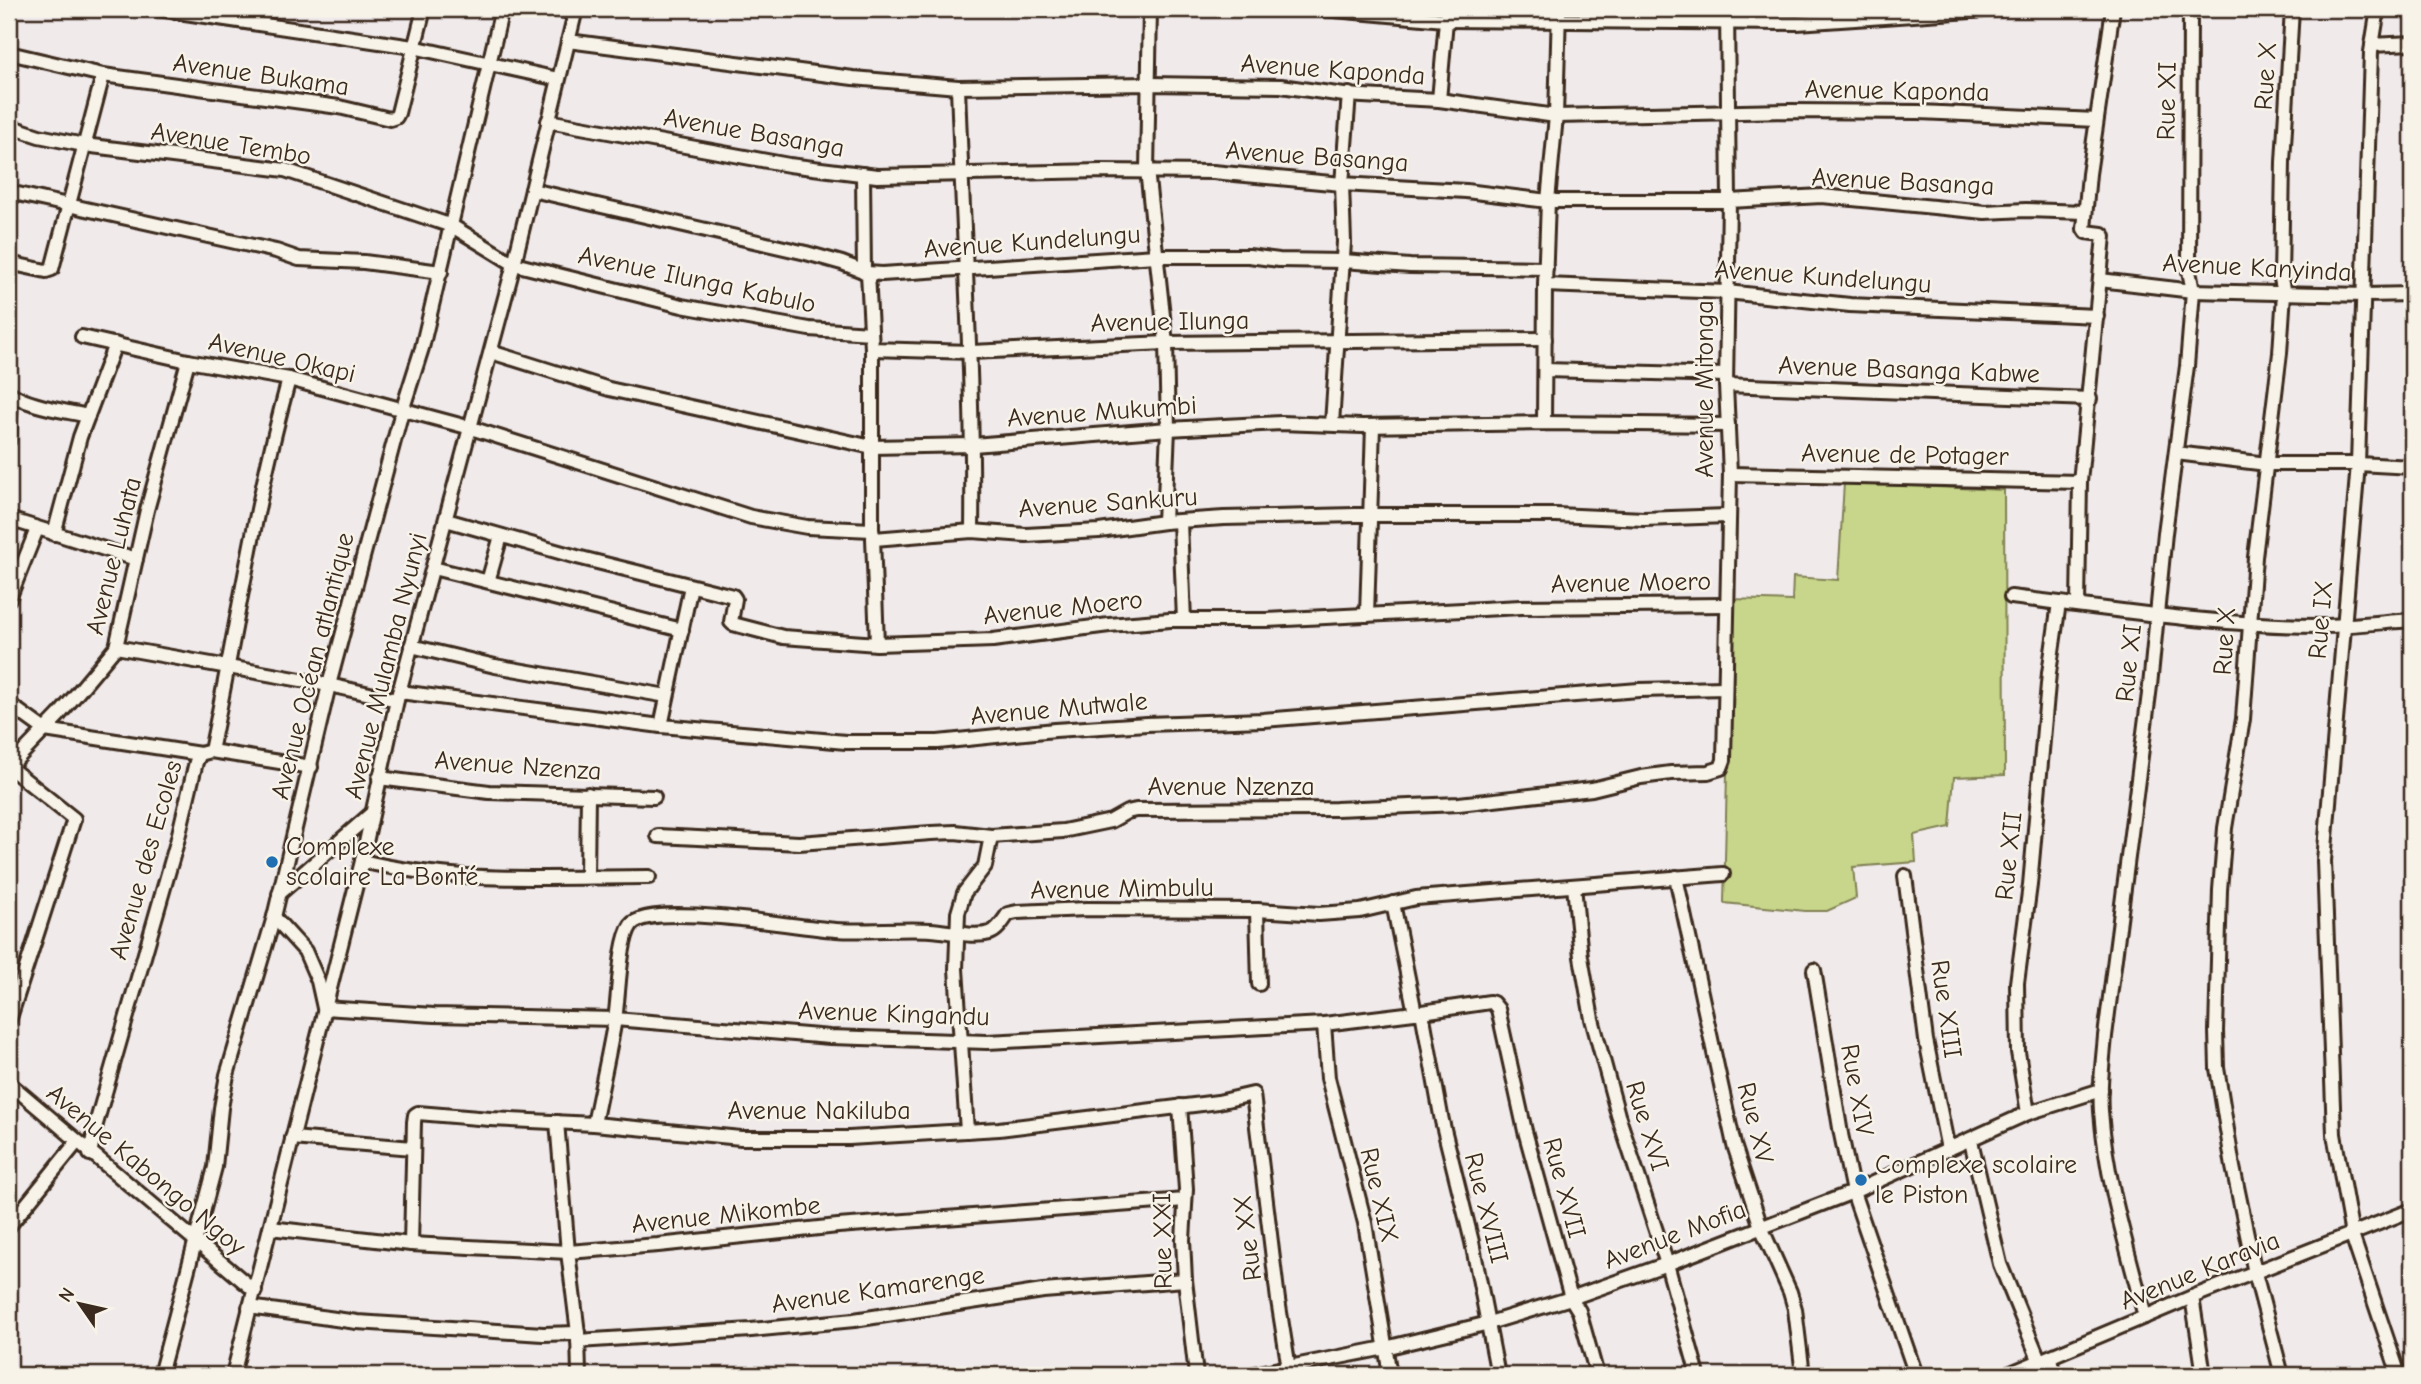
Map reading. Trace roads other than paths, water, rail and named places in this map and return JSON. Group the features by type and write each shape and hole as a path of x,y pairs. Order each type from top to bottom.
{"street":[{"path":"158,9 414,47 558,79"},
{"name":"Avenue Bukama","path":"9,54 103,75 339,107 390,120 398,113 424,9"},
{"name":"Avenue Océan atlantique","path":"160,1375 215,1167 227,1075 274,917 330,685 402,411 422,348 502,9"},
{"path":"555,9 576,11"},
{"path":"1150,9 1147,170 1166,343 1168,429 1164,522"},
{"path":"1323,9 1446,14 1727,15 1797,23 2000,9"},
{"path":"2078,605 2080,482 2104,236 2085,231 2085,212 2113,9"},
{"name":"Rue XI","path":"2145,1317 2113,1191 2104,1135 2101,1090 2105,1036 2158,614 2193,291 2189,271 2190,9"},
{"name":"Rue X","path":"2281,1375 2255,1273 2225,1119 2217,1068 2216,1031 2224,840 2243,719 2255,557 2280,354 2284,293 2281,279 2283,163 2292,9"},
{"name":"Rue IX","path":"2378,9 2372,46 2358,464 2324,861 2334,1134 2352,1235 2399,1375"},
{"name":"Avenue Mulamba Nyunyi","path":"233,1375 362,861 398,696 514,264 576,11"},
{"path":"1439,100 1446,14"},
{"path":"1544,423 1545,285 1548,201 1556,116 1558,15"},
{"name":"Avenue Mitonga","path":"1721,768 1724,760 1727,516 1730,474 1726,380 1730,201 1727,15"},
{"name":"Avenue Kaponda","path":"568,41 853,78 958,86 1281,86 1439,100 1556,116 1919,112 2096,120"},
{"path":"2372,46 2412,43"},
{"path":"9,263 46,271 52,269 103,75"},
{"path":"958,86 971,352 972,531"},
{"path":"1332,424 1343,261 1342,184 1349,94"},
{"name":"Avenue Basanga","path":"548,121 748,158 863,174 961,175 1147,170 1213,172 1342,184 1466,191 1548,201 1730,201 1822,196 1984,212 2085,212"},
{"name":"Avenue Tembo","path":"9,126 39,136 84,145 285,170 452,226 514,264"},
{"path":"863,174 872,349 872,534 877,644"},
{"name":"Avenue Kundelungu","path":"532,190 807,253 842,262 866,273 965,270 1156,256 1249,256 1279,260 1410,266 1546,268"},
{"path":"9,192 276,251 299,259 364,262 441,272"},
{"name":"Avenue Ilunga Kabulo","path":"514,264 682,306 810,329 871,333"},
{"name":"Avenue Kanyinda","path":"2100,280 2193,291 2412,294"},
{"name":"Avenue Kundelungu","path":"1545,285 1727,292 1850,305 2097,316"},
{"name":"Avenue Okapi","path":"82,337 289,379 471,428"},
{"name":"Avenue Ilunga","path":"872,349 971,352 1166,343 1545,339"},
{"path":"54,534 88,416 115,344"},
{"name":"Avenue Mukumbi","path":"491,352 609,388 872,447 973,445 1281,423 1728,425"},
{"name":"Avenue Luhata","path":"9,767 116,648 136,559 188,360"},
{"path":"1545,370 1726,380"},
{"name":"Avenue des Ecoles","path":"90,1154 96,1124 177,842 193,771 205,752 227,668 267,464 289,379"},
{"name":"Avenue Basanga Kabwe","path":"1726,380 2090,399"},
{"path":"9,440 10,394 88,416"},
{"path":"1367,615 1373,425"},
{"name":"Avenue Sankuru","path":"471,428 751,517 807,527 872,534 972,531 1026,535 1099,531 1164,522 1224,518 1556,515 1644,519 1727,516"},
{"path":"2176,453 2267,464 2412,467"},
{"name":"Avenue de Potager","path":"1730,474 2080,482"},
{"path":"9,519 136,559"},
{"name":"Avenue Moero","path":"446,520 734,597 733,624 783,636 877,644 993,640 1109,625 1184,620 1267,620 1521,607 1726,605"},
{"path":"1180,522 1184,620"},
{"path":"9,599 37,530"},
{"path":"491,581 489,578 501,536"},
{"path":"433,568 682,630"},
{"path":"662,726 691,586"},
{"path":"2011,597 2250,624 2343,626 2412,620"},
{"name":"Rue XII","path":"2028,1114 2018,1052 2017,983 2030,885 2049,673 2059,603"},
{"path":"411,646 495,666 667,696"},
{"name":"Avenue Mutwale","path":"116,648 398,696 662,726 846,742 938,742 1068,729 1263,720 1639,690 1725,688"},
{"path":"9,704 45,730 311,767"},
{"path":"9,767 74,819 9,1021"},
{"name":"Avenue Nzenza","path":"657,836 799,843 955,832 992,836 1063,831 1111,821 1136,810 1336,809 1458,804 1592,789 1641,777 1708,772 1721,768"},
{"name":"Avenue Nzenza","path":"379,778 489,792 654,797"},
{"path":"587,877 588,794"},
{"path":"279,894 372,813"},
{"path":"967,1131 960,1040 957,932 961,900 985,866 992,836"},
{"path":"362,861 430,873 487,878 649,877"},
{"name":"Avenue Mimbulu","path":"594,1124 615,1019 628,932 638,919 651,915 699,916 835,930 989,933 997,929 1008,914 1017,912 1087,909 1319,914 1360,911 1416,898 1723,874"},
{"name":"Rue XIII","path":"1905,876 1926,1040 1948,1149"},
{"name":"Rue XV","path":"1676,877 1734,1145 1761,1227 1790,1292 1795,1309 1803,1375"},
{"name":"Rue XVI","path":"1574,886 1581,957 1592,1019 1618,1115 1667,1264 1698,1375"},
{"path":"1393,903 1419,1013"},
{"path":"1257,911 1259,984"},
{"path":"274,917 305,951 318,981 324,1008"},
{"name":"Rue XIV","path":"1814,970 1853,1192 1916,1375"},
{"name":"Avenue Kingandu","path":"324,1008 434,1015 615,1019 830,1037 987,1042 1324,1024 1489,1002 1498,1009"},
{"name":"Rue XVII","path":"1498,1009 1525,1131 1571,1298 1579,1311 1597,1375"},
{"name":"Rue XVIII","path":"1419,1013 1472,1242 1498,1375"},
{"name":"Rue XIX","path":"1324,1024 1328,1078 1365,1223 1390,1375"},
{"name":"Avenue Kabongo Ngoy","path":"9,1083 255,1291"},
{"name":"Avenue Mofia","path":"1249,1375 1289,1371 1489,1323 1571,1298 1853,1192 2028,1114 2101,1090"},
{"name":"Avenue Nakiluba","path":"413,1147 415,1115 418,1113 594,1124 741,1138 849,1138 967,1131 1255,1096"},
{"name":"Rue XX","path":"1255,1096 1276,1286 1289,1371"},
{"name":"Rue XXI","path":"1180,1106 1185,1200 1185,1280 1196,1375"},
{"path":"557,1122 578,1337 579,1375"},
{"path":"292,1138 413,1147 411,1244"},
{"path":"1971,1141 2000,1264 2054,1375"},
{"path":"9,1226 77,1142"},
{"name":"Avenue Mikombe","path":"270,1228 411,1244 568,1252 838,1226 1185,1200"},
{"name":"Avenue Karavia","path":"2006,1375 2192,1297 2412,1210"},
{"name":"Avenue Kamarenge","path":"249,1307 357,1322 578,1337 764,1329 854,1320 1043,1291 1185,1280"},
{"path":"2192,1297 2204,1375"}],"place":[{"name":"Complexe scolaire La Bonté","path":"272,862"},
{"name":"Complexe scolaire le Piston","path":"1861,1180"}]}
